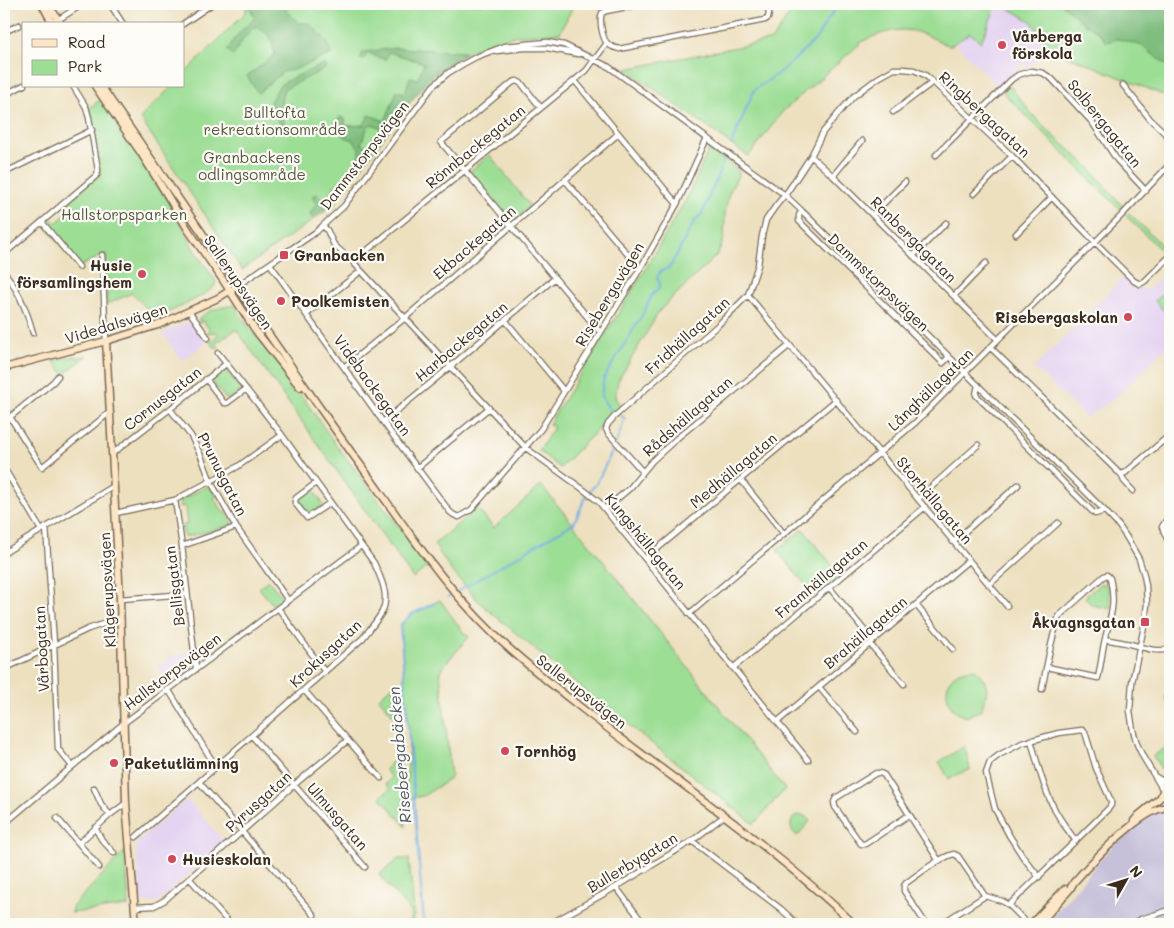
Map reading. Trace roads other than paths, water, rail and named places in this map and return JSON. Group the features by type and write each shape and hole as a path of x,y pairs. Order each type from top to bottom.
{"main road":[{"path":"42,4 56,22"},
{"path":"48,4 56,22"},
{"name":"Sallerupsvägen","path":"96,88 141,153 189,231 263,340 338,435"},
{"name":"Sallerupsvägen","path":"102,88 338,435 458,596 511,650 546,680 724,816 798,875 854,924"},
{"name":"Dammstorpsvägen","path":"230,290 237,286"},
{"name":"Videdalsvägen","path":"4,368 158,325 230,290"},
{"name":"Klågerupsvägen","path":"106,341 121,621 126,803 136,924"},
{"path":"1127,829 1170,785"},
{"path":"1162,793 1162,801 1169,806"},
{"path":"1039,924 1074,882 1111,843 1150,812 1169,806"},
{"path":"1029,924 1067,886 1074,882"}],"street":[{"path":"56,22 83,4"},
{"path":"110,4 122,22"},
{"path":"200,4 206,9"},
{"path":"185,23 212,4"},
{"path":"642,4 602,13 600,18 604,39 607,44 619,49 765,20 768,18 769,13 768,4"},
{"path":"4,32 19,24"},
{"name":"Rönnbackegatan","path":"353,262 575,81 586,71 607,44"},
{"name":"Dammstorpsvägen","path":"237,286 324,226 344,206 433,86 448,73 463,64 490,52 524,48 547,48 586,56 608,67 785,195 1119,526 1139,560 1146,586 1145,622 1132,682 1130,711 1133,730 1137,744 1162,793"},
{"name":"Ringbergagatan","path":"785,195 811,156 823,132 854,96 886,72 903,69 914,70 925,74 1012,156 1134,281 1140,284 1145,281 1170,256"},
{"name":"Solbergagatan","path":"936,155 1018,75 1031,71 1043,73 1052,79 1092,122 1117,160 1146,191"},
{"path":"541,108 522,84 518,81 513,82 441,142 600,332"},
{"path":"575,81 677,204"},
{"path":"893,112 934,82"},
{"path":"1123,84 1150,119 1170,138"},
{"path":"4,95 22,86"},
{"path":"4,254 97,175 98,170 92,130 86,107 75,88"},
{"path":"4,173 92,130"},
{"name":"Ekbackegatan","path":"344,367 405,318 618,134"},
{"name":"Risebergavägen","path":"459,517 471,510 541,429 640,269 677,204 707,138"},
{"path":"833,176 862,141"},
{"name":"Ranbergagatan","path":"811,156 998,340"},
{"path":"974,194 1012,156"},
{"name":"Långhällagatan","path":"689,614 916,422 1146,191 1170,164"},
{"path":"565,180 640,269"},
{"path":"872,215 905,182"},
{"name":"Fridhällagatan","path":"643,472 608,434 606,429 608,424 718,325 748,295 758,265 766,220 785,195"},
{"path":"1016,234 1052,198"},
{"name":"Dammstorpsvägen","path":"802,211 799,215 799,222 943,363 950,357"},
{"path":"42,222 79,267"},
{"path":"913,256 946,223"},
{"name":"Kungshällagatan","path":"324,226 334,245 353,262 526,448 584,490 605,510 808,760"},
{"name":"Klågerupsvägen","path":"102,255 106,341"},
{"path":"954,296 986,262"},
{"name":"Videbackegatan","path":"270,264 417,468 450,512 459,517"},
{"path":"307,314 361,271"},
{"path":"4,272 24,304 33,333"},
{"name":"Harbackegatan","path":"383,422 555,278"},
{"name":"Storhällagatan","path":"748,295 1007,606"},
{"path":"189,311 208,338"},
{"path":"505,320 564,391"},
{"name":"Rådshällagatan","path":"605,510 630,488 652,461 676,439 790,345"},
{"path":"991,348 1121,474 1124,481 1133,491"},
{"name":"Krokusgatan","path":"136,837 363,638 382,612 384,604 385,594 374,563 282,435 218,353"},
{"name":"Cornusgatan","path":"113,452 227,363"},
{"path":"4,422 58,376"},
{"path":"206,379 224,403 227,403 246,389"},
{"name":"Dammstorpsvägen","path":"978,386 976,395 1095,514 1105,511"},
{"name":"Medhällagatan","path":"645,559 836,400"},
{"path":"417,468 489,408"},
{"name":"Prunusgatan","path":"170,409 191,436 211,482 236,527 288,600"},
{"path":"10,418 42,467 109,413"},
{"path":"116,513 175,500 237,468 282,435"},
{"path":"1121,474 1125,473 1170,435"},
{"path":"918,499 978,445"},
{"path":"4,468 41,530"},
{"path":"741,480 784,534"},
{"path":"316,482 296,498 296,503 307,518 330,503"},
{"path":"953,542 1018,485"},
{"path":"4,553 114,486"},
{"name":"Bellisgatan","path":"175,500 196,669"},
{"name":"Framhällagatan","path":"733,668 925,507"},
{"path":"1170,517 1162,527 1170,546"},
{"path":"989,585 1058,523"},
{"name":"Vårbogatan","path":"46,527 54,644 58,749 72,766"},
{"path":"182,546 236,527"},
{"name":"Hallstorpsvägen","path":"4,824 124,723 361,546"},
{"name":"Brahällagatan","path":"777,722 969,560"},
{"path":"1042,689 1047,667 1059,616 1107,575 1110,578 1113,600 1112,612 1098,678 1047,667"},
{"path":"829,587 904,684"},
{"path":"120,599 187,594"},
{"path":"916,605 953,649"},
{"path":"278,608 325,672"},
{"path":"4,670 54,644 106,622 121,621"},
{"path":"1105,639 1149,649 1170,649"},
{"path":"819,687 857,732"},
{"path":"168,689 216,767"},
{"path":"304,690 381,778"},
{"path":"1170,692 1167,695 1166,701 1170,706"},
{"path":"1009,906 1039,877 1110,808 1111,801 1096,768 1085,732 1082,730 1059,733 1022,743 990,762 986,773 995,809 1018,850 1039,877"},
{"name":"Ulmusgatan","path":"252,736 365,867"},
{"name":"Pyrusgatan","path":"134,908 158,905 348,740"},
{"path":"1031,740 1041,778 1051,803 1076,841"},
{"path":"909,815 865,844 861,844 835,807 834,802 836,798 876,773 884,775 939,861"},
{"name":"Dammstorpsvägen","path":"1154,775 1170,785"},
{"path":"199,782 314,915"},
{"path":"94,788 100,804 110,815"},
{"path":"79,843 126,803"},
{"name":"Bullerbygatan","path":"550,924 692,841 724,816"},
{"path":"57,818 99,867"},
{"path":"95,828 102,840 114,853"},
{"path":"692,841 781,909 797,924"},
{"path":"926,924 904,891 904,886 906,882 939,861 954,854 958,856 985,896 1002,901 1029,924"},
{"path":"189,878 230,924"},
{"path":"616,887 644,924"},
{"path":"941,924 985,896"},
{"path":"1134,924 1141,919 1170,910"}],"waterway":[{"path":"731,145 754,90 792,62 815,40 838,4"},
{"name":"Risebergabäcken","path":"448,597 574,523 587,494 596,484 615,446 625,418 609,409 601,396 604,378 644,312 652,295 659,288 660,284 657,278 660,272 670,267 694,222 702,214 724,160"},
{"name":"Risebergabäcken","path":"424,924 400,625 412,614 435,603"}],"place":[{"name":"Vårberga förskola","path":"1002,45"},
{"name":"Granbacken","path":"284,255"},
{"name":"Husie församlingshem","path":"142,274"},
{"name":"Poolkemisten","path":"281,301"},
{"name":"Risebergaskolan","path":"1128,317"},
{"name":"Åkvagnsgatan","path":"1145,622"},
{"name":"Tornhög","path":"505,751"},
{"name":"Paketutlämning","path":"114,763"},
{"name":"Husieskolan","path":"172,859"}],"park label":[{"name":"Bulltofta rekreationsområde","path":"275,120"},
{"name":"Granbackens odlingsområde","path":"252,166"},
{"name":"Hallstorpsparken","path":"124,214"}]}
